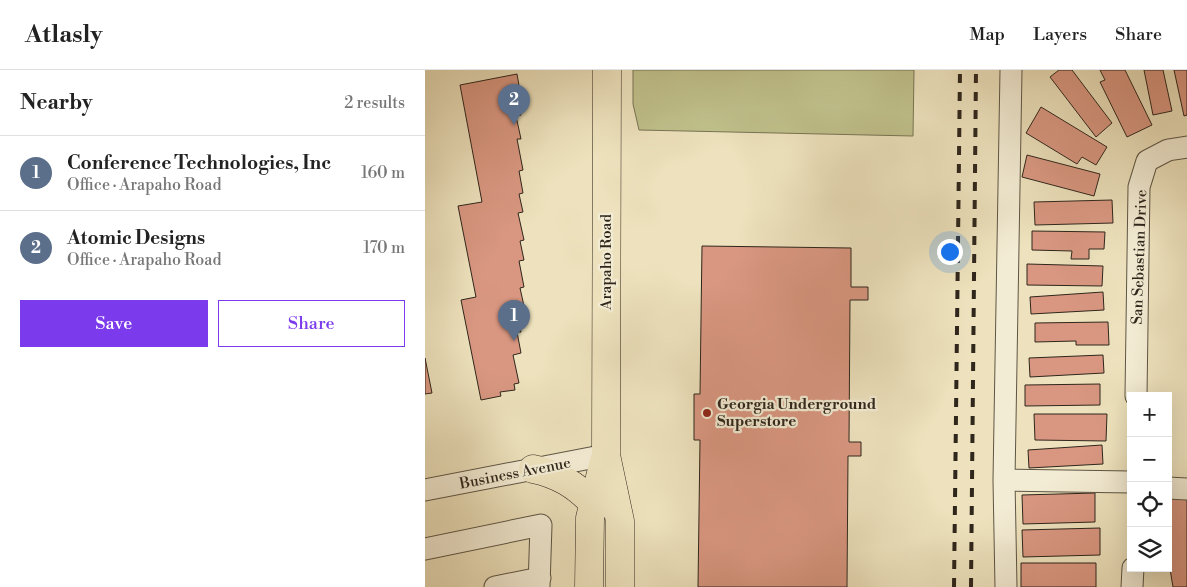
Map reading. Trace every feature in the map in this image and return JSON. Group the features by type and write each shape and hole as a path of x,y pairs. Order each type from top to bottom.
{"main road":[{"name":"Arapaho Road","path":"589,587 591,518 605,455 607,70"},
{"name":"Arapaho Road","path":"605,455 620,521 620,587"},
{"path":"533,469 566,480 594,504"}],"street":[{"path":"1006,587 1004,480 1011,70"},
{"name":"San Sebastian Drive","path":"1136,392 1139,188 1147,162 1168,150 1187,147"},
{"name":"Business Avenue","path":"425,490 605,455"},
{"path":"1004,480 1127,482"},
{"path":"1172,488 1187,489"},
{"path":"425,549 541,525 539,582 495,587"},
{"path":"1133,572 1133,587"}],"green space":[{"path":"633,70 914,70 913,136 639,130 633,104"}],"building":[{"path":"1059,70 1072,70 1112,123 1096,137 1050,77"},
{"path":"1100,70 1125,70 1152,125 1127,137 1100,82 1105,80"},
{"path":"1144,70 1163,70 1172,111 1153,115"},
{"path":"1174,70 1187,70 1187,115 1184,116"},
{"path":"517,74 521,97 517,98 521,115 516,116 521,139 517,139 523,170 519,171 523,193 519,194 523,212 518,213 524,240 520,241 524,260 519,261 524,287 520,288 524,306 516,307 521,332 517,332 521,353 513,355 519,383 514,384 515,390 500,392 501,396 481,400 461,300 476,297 458,206 482,202 460,85"},
{"path":"1041,107 1107,147 1096,165 1082,157 1077,164 1026,133"},
{"path":"1027,155 1100,174 1094,196 1022,177"},
{"path":"1112,200 1113,223 1035,225 1034,202"},
{"path":"1032,231 1105,232 1104,249 1089,249 1089,259 1071,259 1072,251 1032,250"},
{"path":"702,246 851,248 851,287 868,287 868,300 850,300 849,442 861,442 861,456 848,456 847,587 698,587 700,440 694,440 694,394 700,394"},
{"path":"1027,264 1103,266 1102,286 1027,285"},
{"path":"1103,292 1104,310 1031,314 1030,297"},
{"path":"1108,322 1109,345 1076,345 1076,341 1035,342 1035,323"},
{"path":"1103,355 1104,373 1030,377 1029,358"},
{"path":"425,358 432,393 425,394"},
{"path":"1100,384 1100,405 1025,406 1025,385"},
{"path":"1034,414 1107,414 1106,441 1035,440"},
{"path":"1102,445 1103,464 1029,468 1028,450"},
{"path":"1095,493 1095,522 1023,524 1022,495"},
{"path":"1187,496 1187,587 1173,587 1170,572 1172,498"},
{"path":"1100,528 1100,555 1023,557 1022,530"},
{"path":"1021,563 1096,563 1096,587 1021,587"}],"railway":[{"path":"954,587 960,70"},
{"path":"971,587 976,70"}],"place":[{"name":"Atomic Designs","path":"514,125"},
{"name":"Conference Technologies, Inc","path":"514,341"},
{"name":"Georgia Underground Superstore","path":"707,413"}]}
